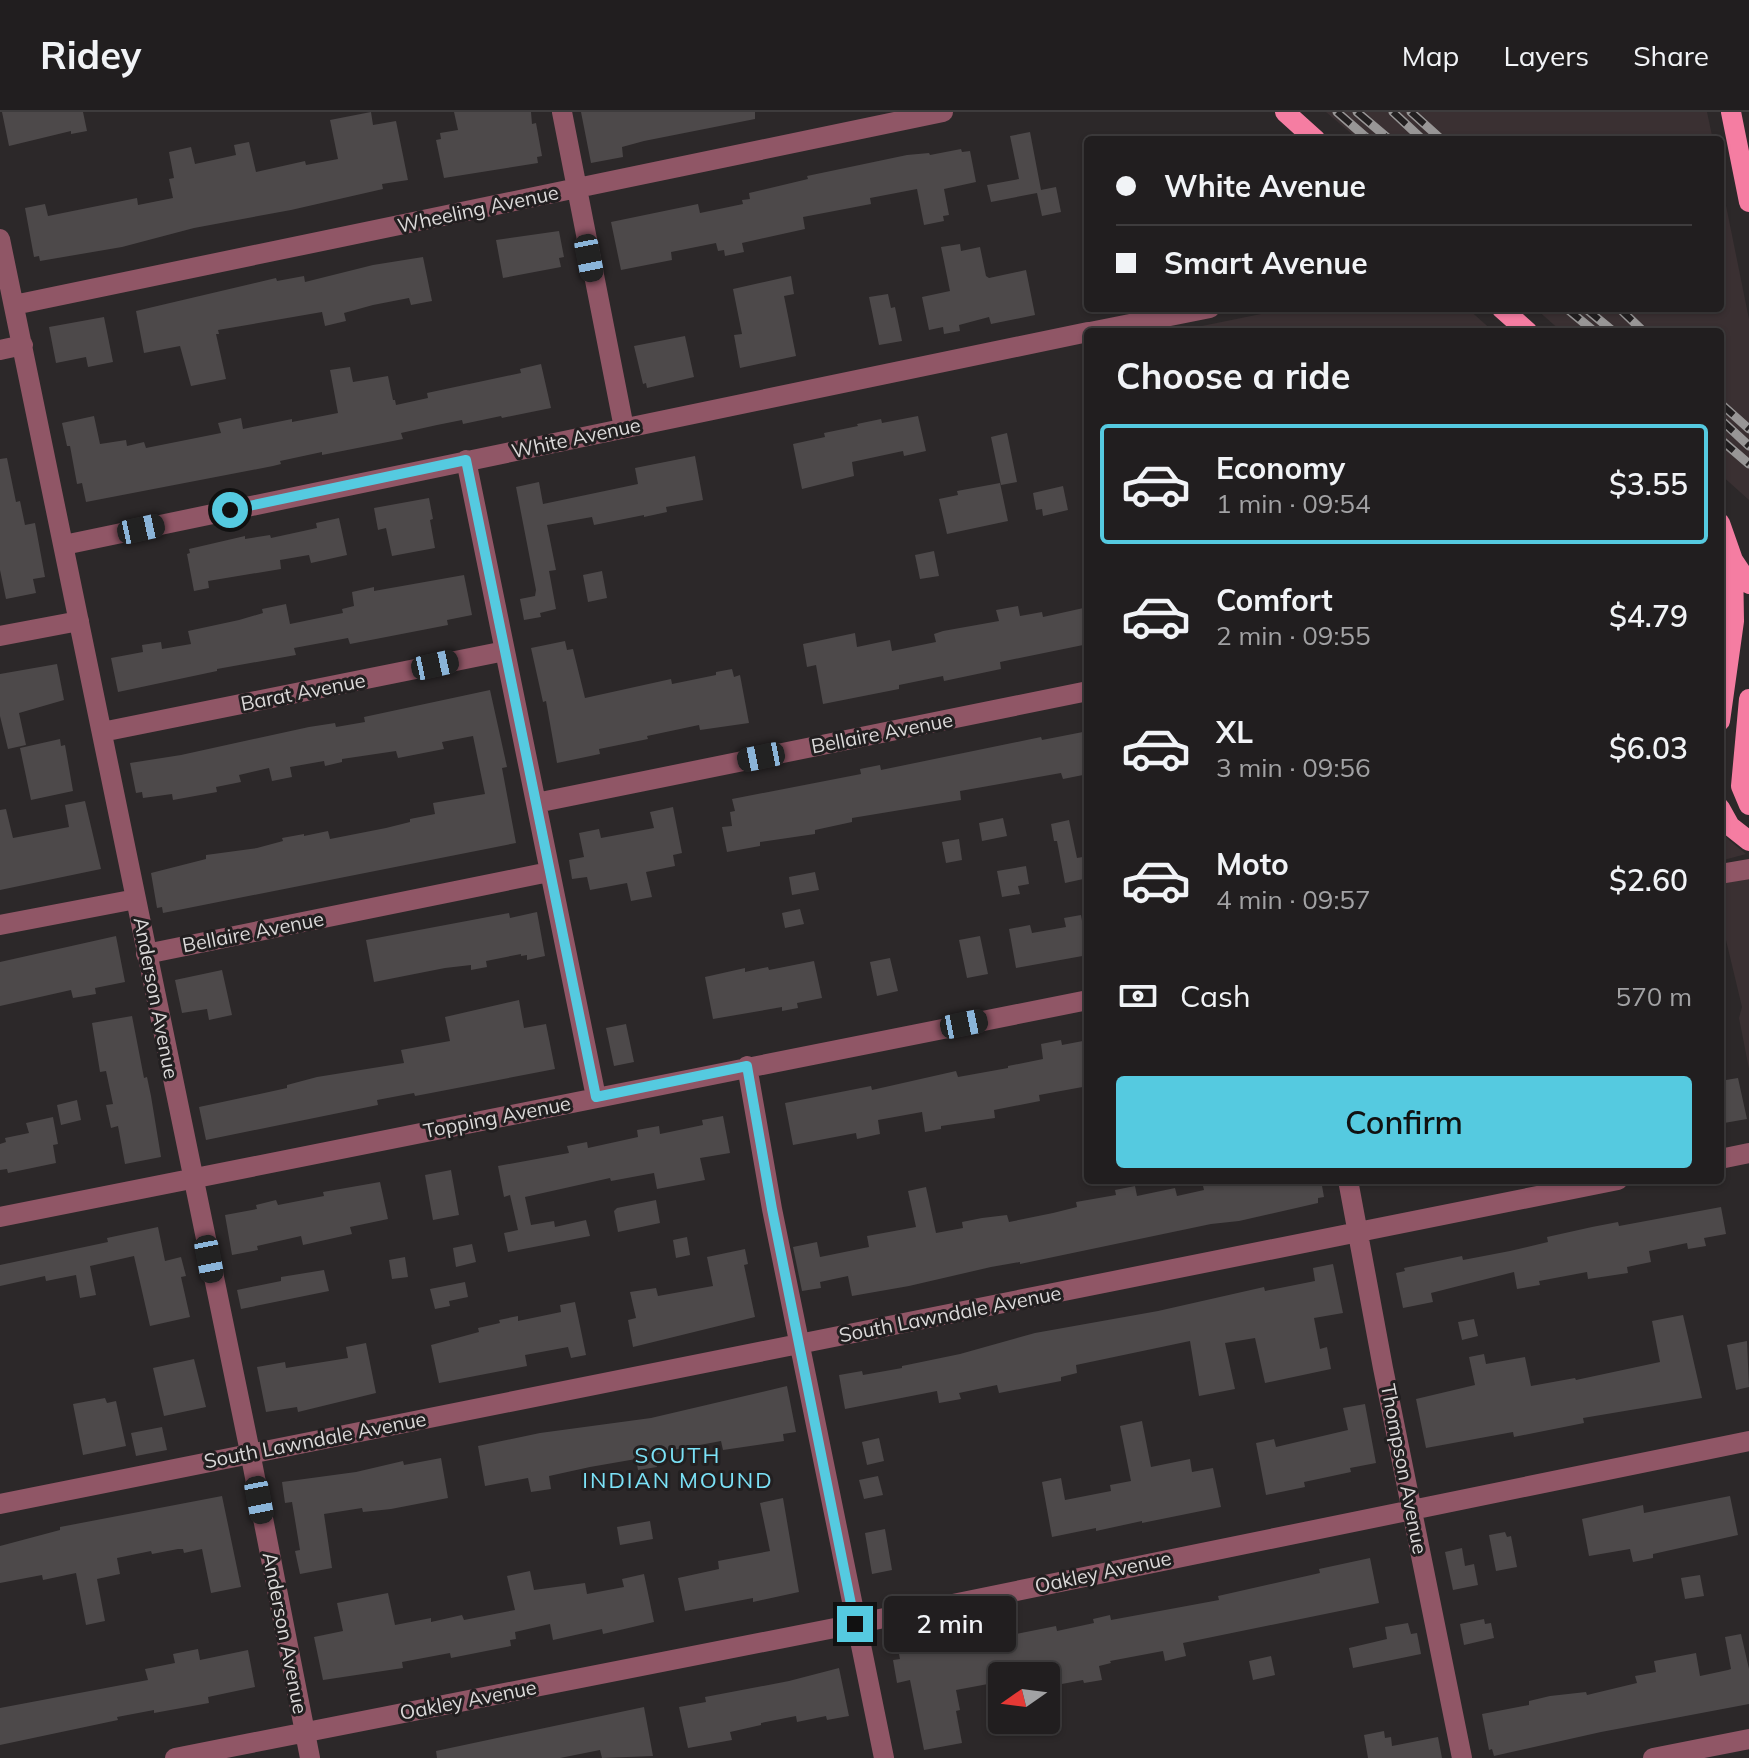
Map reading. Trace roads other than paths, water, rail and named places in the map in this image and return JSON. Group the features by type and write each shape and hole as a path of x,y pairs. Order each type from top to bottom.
{"main road":[{"path":"1285,112 1312,136"},
{"path":"1731,112 1749,202"},
{"path":"1506,312 1524,328"},
{"path":"1726,561 1749,584"},
{"path":"1724,692 1734,621 1726,561"},
{"path":"1749,699 1741,786 1749,805"},
{"path":"1724,815 1730,826 1749,841"}],"street":[{"path":"562,112 624,428"},
{"name":"Wheeling Avenue","path":"14,305 943,112"},
{"name":"Anderson Avenue","path":"0,239 310,1758"},
{"name":"White Avenue","path":"1130,328 1172,324 1200,312"},
{"name":"White Avenue","path":"64,545 1084,333"},
{"path":"0,350 23,345"},
{"path":"466,460 596,1097"},
{"path":"0,636 79,621"},
{"name":"Barat Avenue","path":"102,732 505,651"},
{"name":"Bellaire Avenue","path":"536,803 1084,692"},
{"path":"1724,873 1749,869"},
{"name":"Bellaire Avenue","path":"146,954 549,872"},
{"path":"0,925 136,899"},
{"name":"Topping Avenue","path":"0,1217 1084,1001"},
{"path":"747,1066 772,1209 884,1758"},
{"path":"1724,1158 1749,1153"},
{"name":"Thompson Avenue","path":"1349,1184 1462,1758"},
{"name":"South Lawndale Avenue","path":"0,1504 1598,1184"},
{"name":"Oakley Avenue","path":"175,1758 855,1624 1749,1441"},
{"path":"1653,1758 1749,1739"}],"railway":[{"path":"1337,112 1364,136"},
{"path":"1357,112 1385,136"},
{"path":"1393,112 1419,136"},
{"path":"1411,112 1438,136"},
{"path":"1571,312 1590,328"},
{"path":"1590,312 1609,328"},
{"path":"1623,312 1640,328"},
{"path":"1724,407 1749,429"},
{"path":"1724,423 1749,446"},
{"path":"1724,442 1749,464"}],"district":[{"name":"SOUTH INDIAN MOUND","path":"678,1468"}]}
